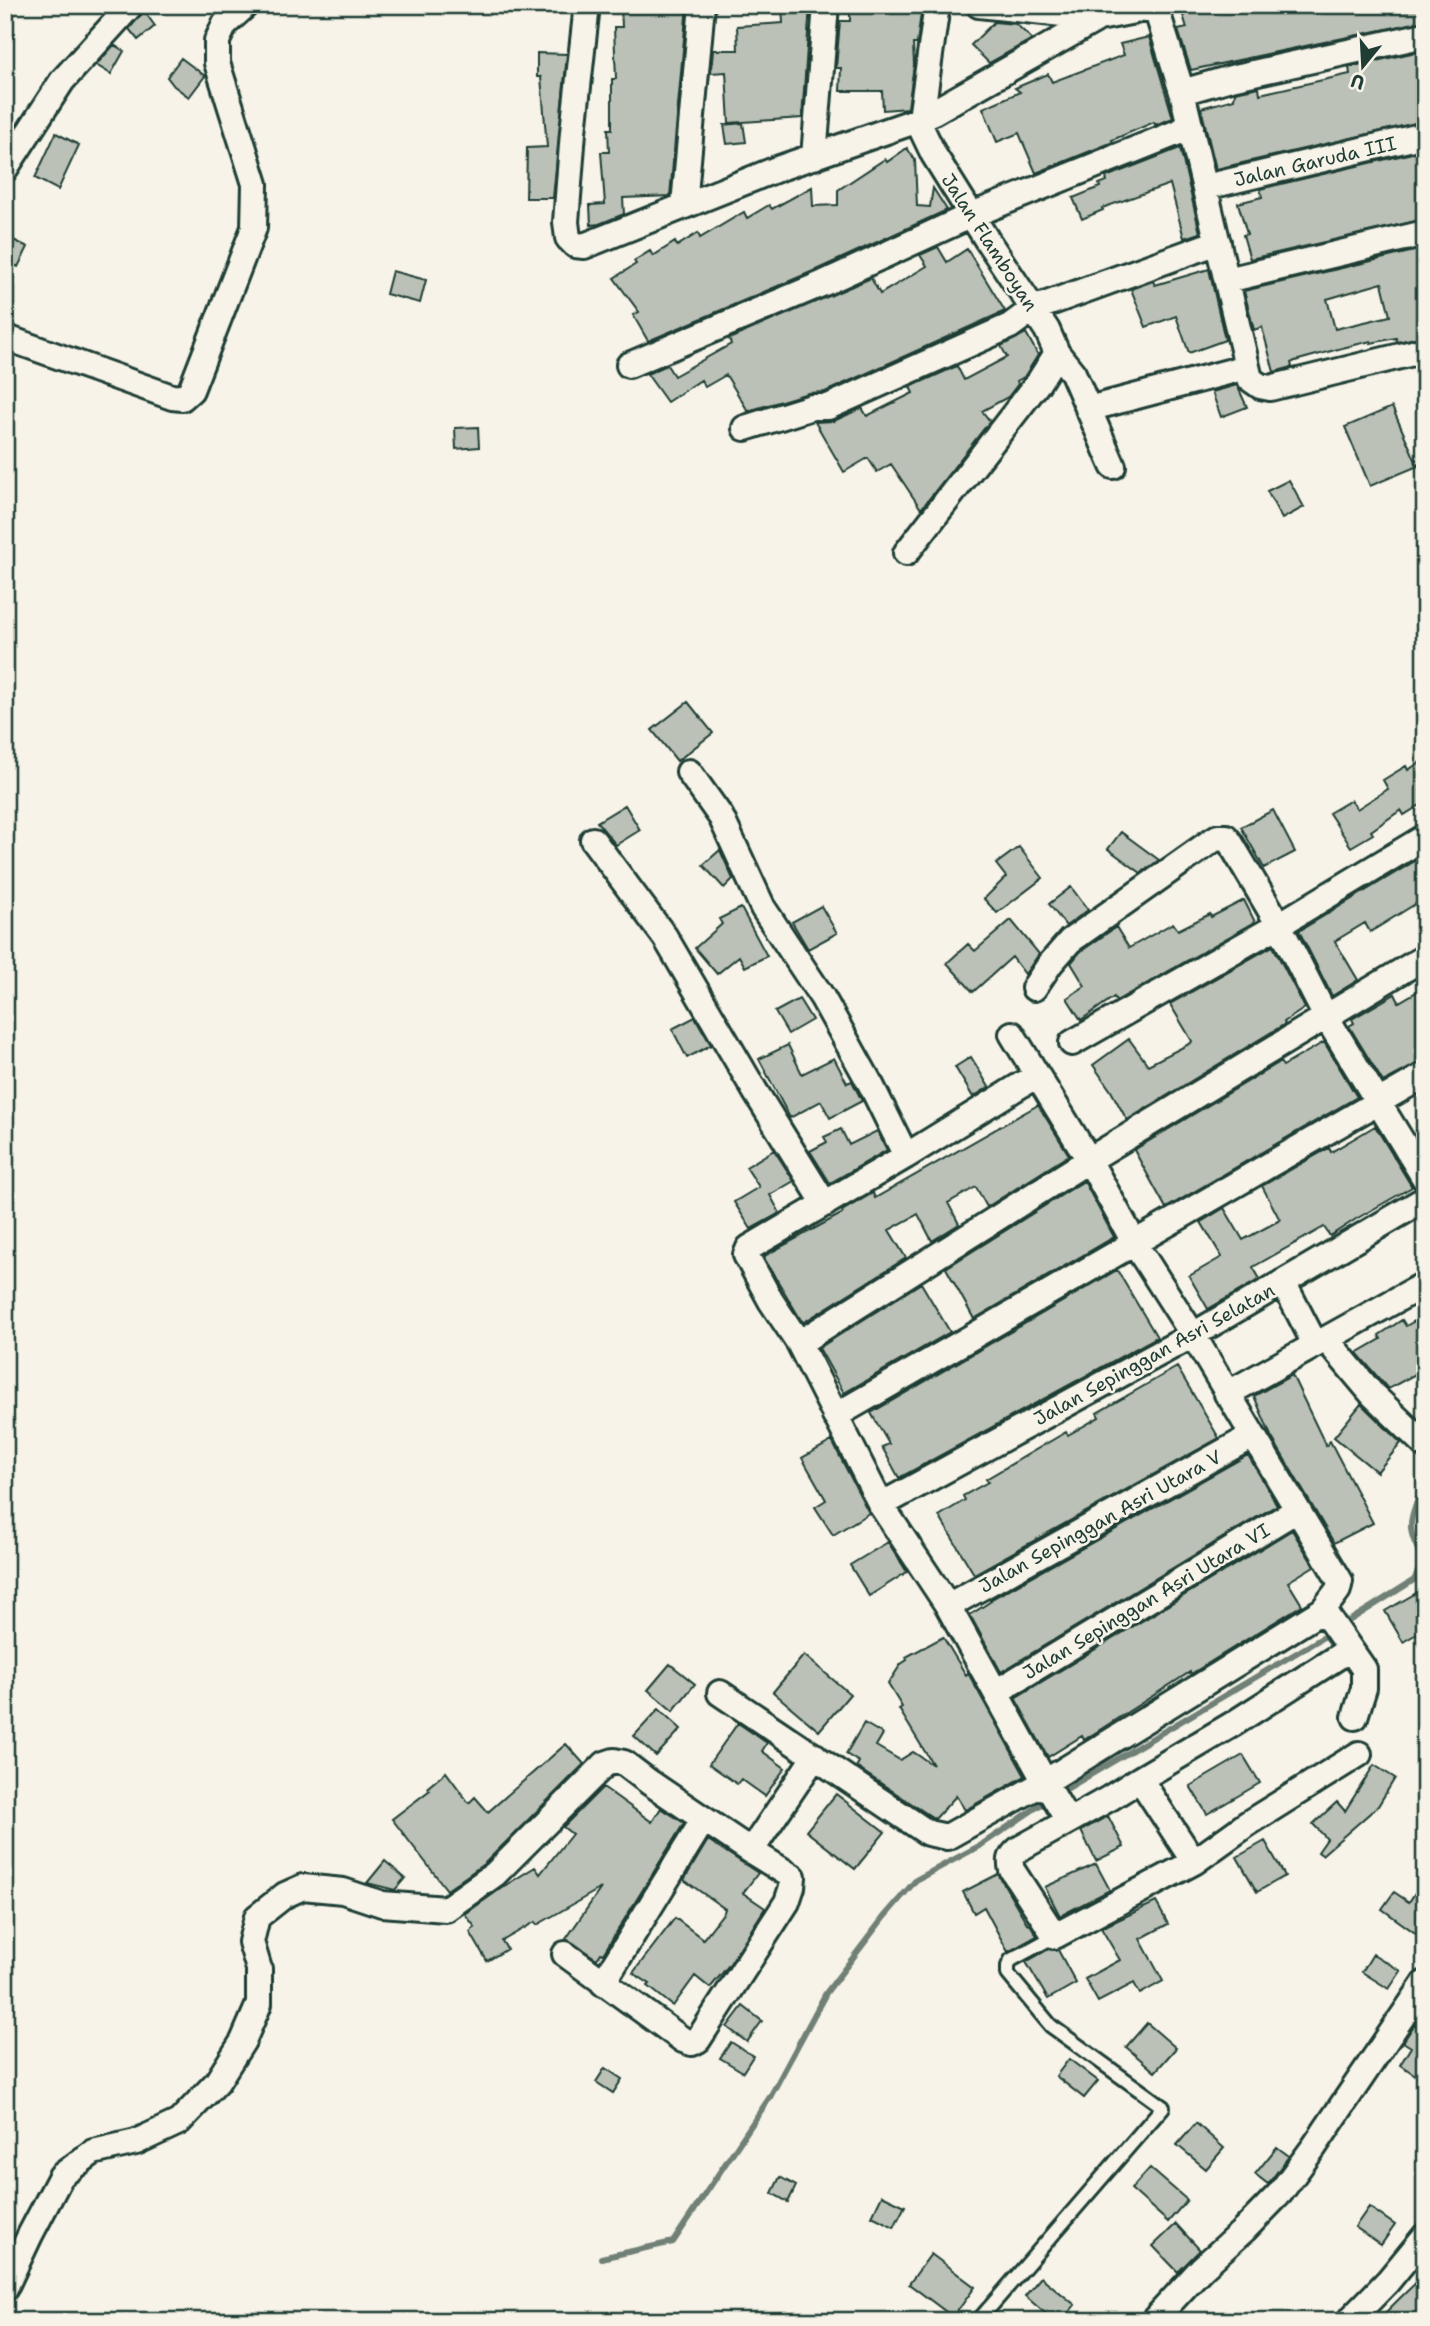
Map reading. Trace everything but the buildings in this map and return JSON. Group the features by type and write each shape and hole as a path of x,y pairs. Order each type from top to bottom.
{"street":[{"path":"5,169 62,81 131,5"},
{"path":"7,338 172,397 182,398 191,390 254,228 255,184 217,63 217,41 225,24 246,5"},
{"path":"587,5 566,222 568,239 575,245 584,246 684,205 921,119 1099,18 1155,6 1182,92 1253,377 1270,388 1425,350"},
{"path":"684,205 702,5"},
{"path":"814,157 825,5"},
{"name":"Jalan Flamboyan","path":"937,5 921,119 922,130 934,155 1047,330 1057,353 1073,373 1113,466"},
{"path":"979,5 1099,18"},
{"path":"1182,92 1231,78 1425,35"},
{"path":"629,365 824,283 972,215 1191,127"},
{"name":"Jalan Garuda III","path":"1206,187 1425,135"},
{"path":"1227,281 1425,233"},
{"path":"745,428 812,407 828,407 1010,326 1033,309 1218,242"},
{"path":"906,553 1038,383 1057,353"},
{"path":"1088,409 1253,377"},
{"path":"689,772 721,817 763,908 822,996 906,1156"},
{"path":"1034,988 1070,941 1218,837 1226,837 1279,925 1325,1015 1425,1179"},
{"path":"1072,1043 1279,925 1425,837"},
{"path":"593,840 665,937 825,1204"},
{"path":"799,1343 1089,1160 1425,957"},
{"path":"720,1693 899,1815 928,1833 947,1837 1046,1783 1322,1610 1338,1590 1340,1581 1193,1335 1135,1244 1089,1160 1012,1034"},
{"path":"1037,1075 749,1248 746,1255 771,1301 799,1343 881,1505 948,1606 1067,1819"},
{"path":"835,1416 1425,1075"},
{"name":"Jalan Sepinggan Asri Selatan","path":"881,1505 1193,1335 1425,1199"},
{"path":"1283,1282 1320,1341 1425,1445"},
{"path":"1227,1394 1425,1284"},
{"name":"Jalan Sepinggan Asri Utara V","path":"948,1606 1252,1436"},
{"name":"Jalan Sepinggan Asri Utara VI","path":"996,1692 1297,1510"},
{"path":"1322,1610 1364,1669 1364,1688 1355,1717"},
{"path":"1350,1649 1233,1724 1019,1849 1010,1860 1012,1870 1055,1936 1194,1862 1247,1824 1359,1754"},
{"path":"751,1851 815,1756"},
{"path":"5,2288 61,2176 93,2152 136,2142 179,2122 216,2082 243,2041 259,2004 259,1969 251,1942 257,1917 285,1895 303,1887 342,1891 382,1904 446,1909 495,1874 605,1764 614,1761 625,1763 793,1877 787,1902 698,2040 692,2043 683,2040 565,1954"},
{"path":"1140,1779 1194,1862"},
{"path":"603,1983 704,1819"},
{"path":"1153,2321 1202,2268 1280,2193 1425,1983"},
{"path":"1349,2321 1388,2281 1425,2236"}],"lane":[{"path":"978,2321 1163,2107 1051,2026 1008,1974 1011,1960 1055,1936"}],"waterway":[{"path":"1341,1626 1414,1580 1421,1558 1412,1536 1411,1523 1415,1506 1425,1485"},
{"path":"1058,1794 1332,1632"},
{"path":"601,2258 673,2242 770,2097 826,1993 884,1917 916,1880 981,1845 1049,1799"}]}
